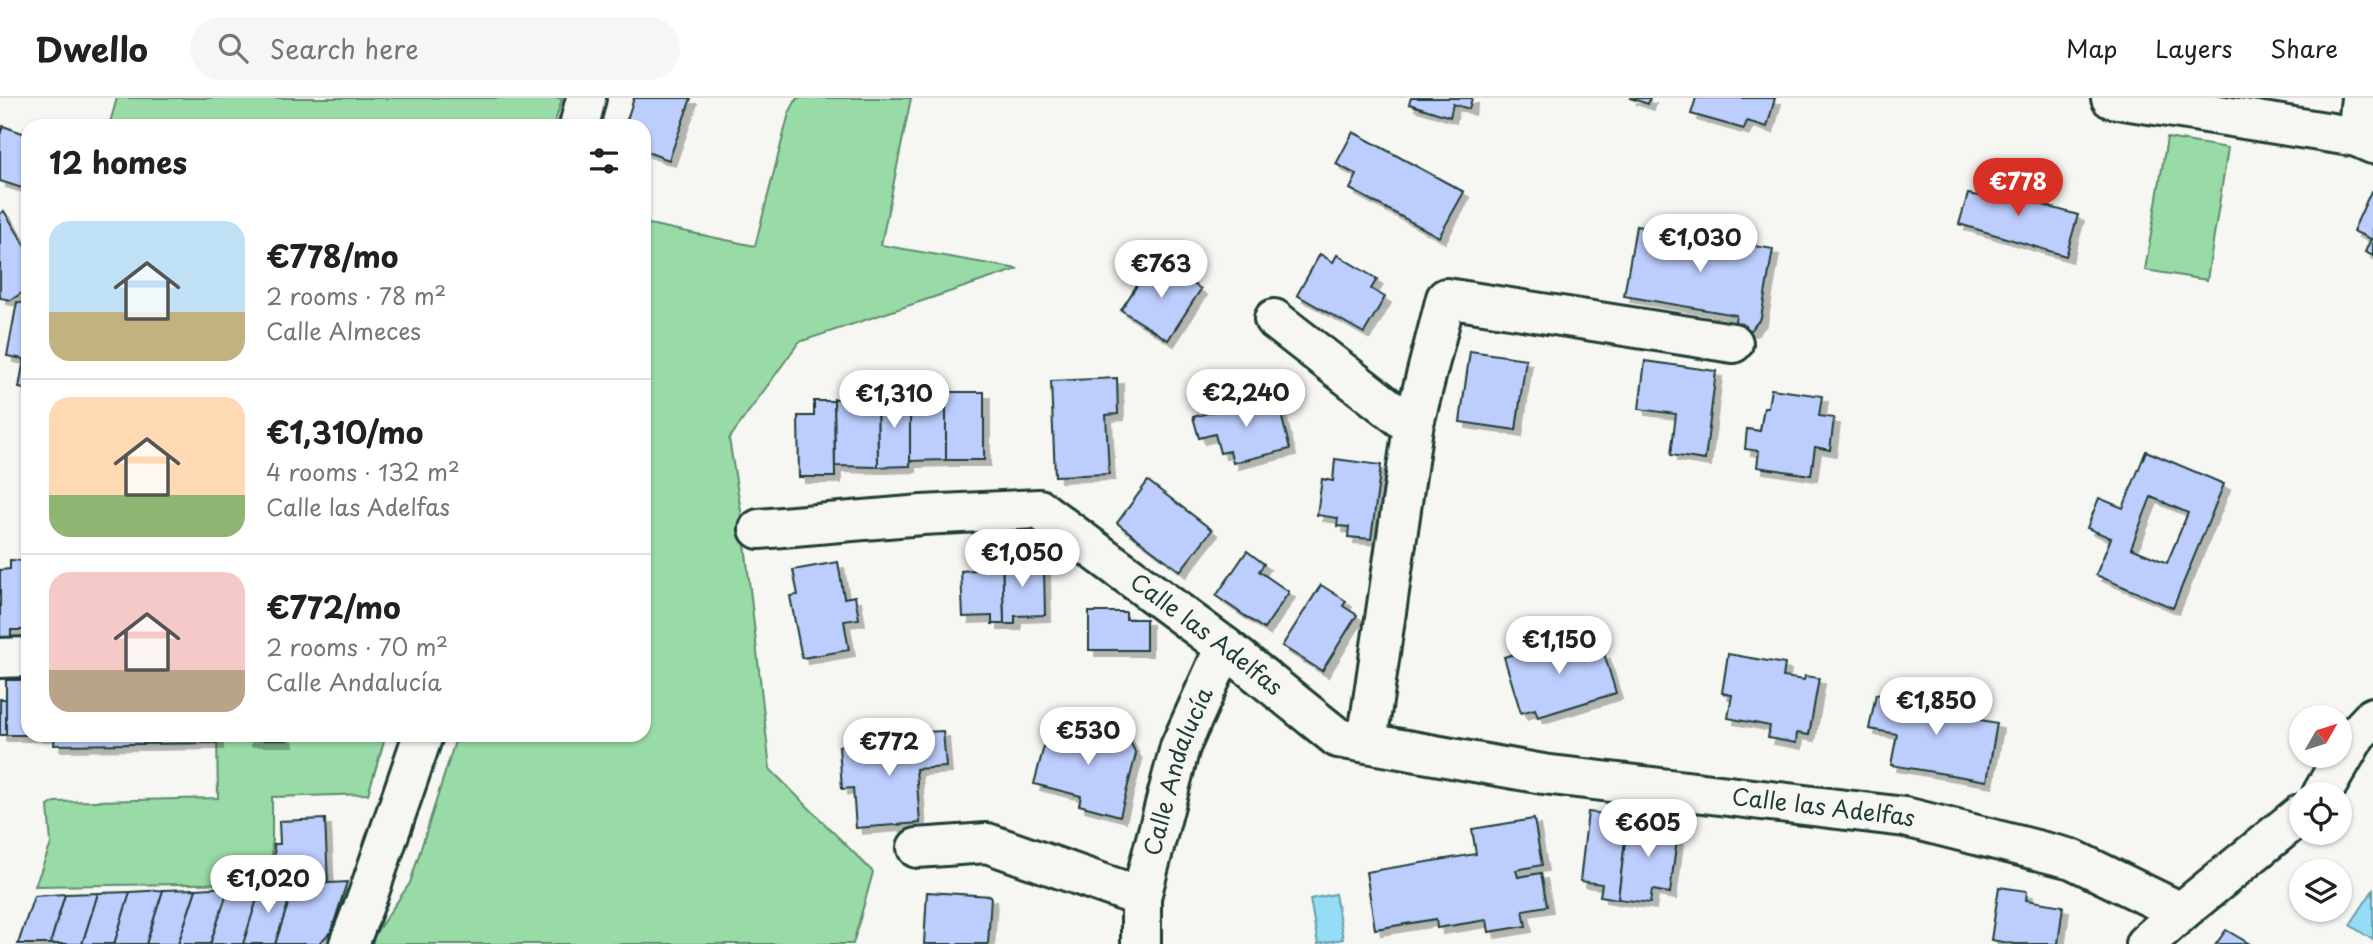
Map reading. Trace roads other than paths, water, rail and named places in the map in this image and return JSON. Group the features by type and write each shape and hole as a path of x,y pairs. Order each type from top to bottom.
{"street":[{"path":"581,119 586,98"},
{"path":"2113,98 2365,140 2361,98"},
{"path":"1367,742 1413,427 1446,298 1733,342"},
{"path":"1274,320 1413,427"},
{"name":"Calle las Adelfas","path":"759,529 922,515 1039,509 1225,647 1338,738 1543,774 1905,817 2072,859 2181,912"},
{"name":"Calle Andalucía","path":"1141,944 1141,897 1180,747 1225,647"},
{"path":"0,658 21,657"},
{"path":"2329,782 2356,734 2373,717"},
{"path":"349,944 421,742"},
{"path":"2146,944 2289,824"},
{"path":"917,848 987,843 1141,897"}],"water":[{"path":"2373,890 2373,940 2350,925"},
{"path":"1335,894 1343,939 1318,944 1310,899"}]}
